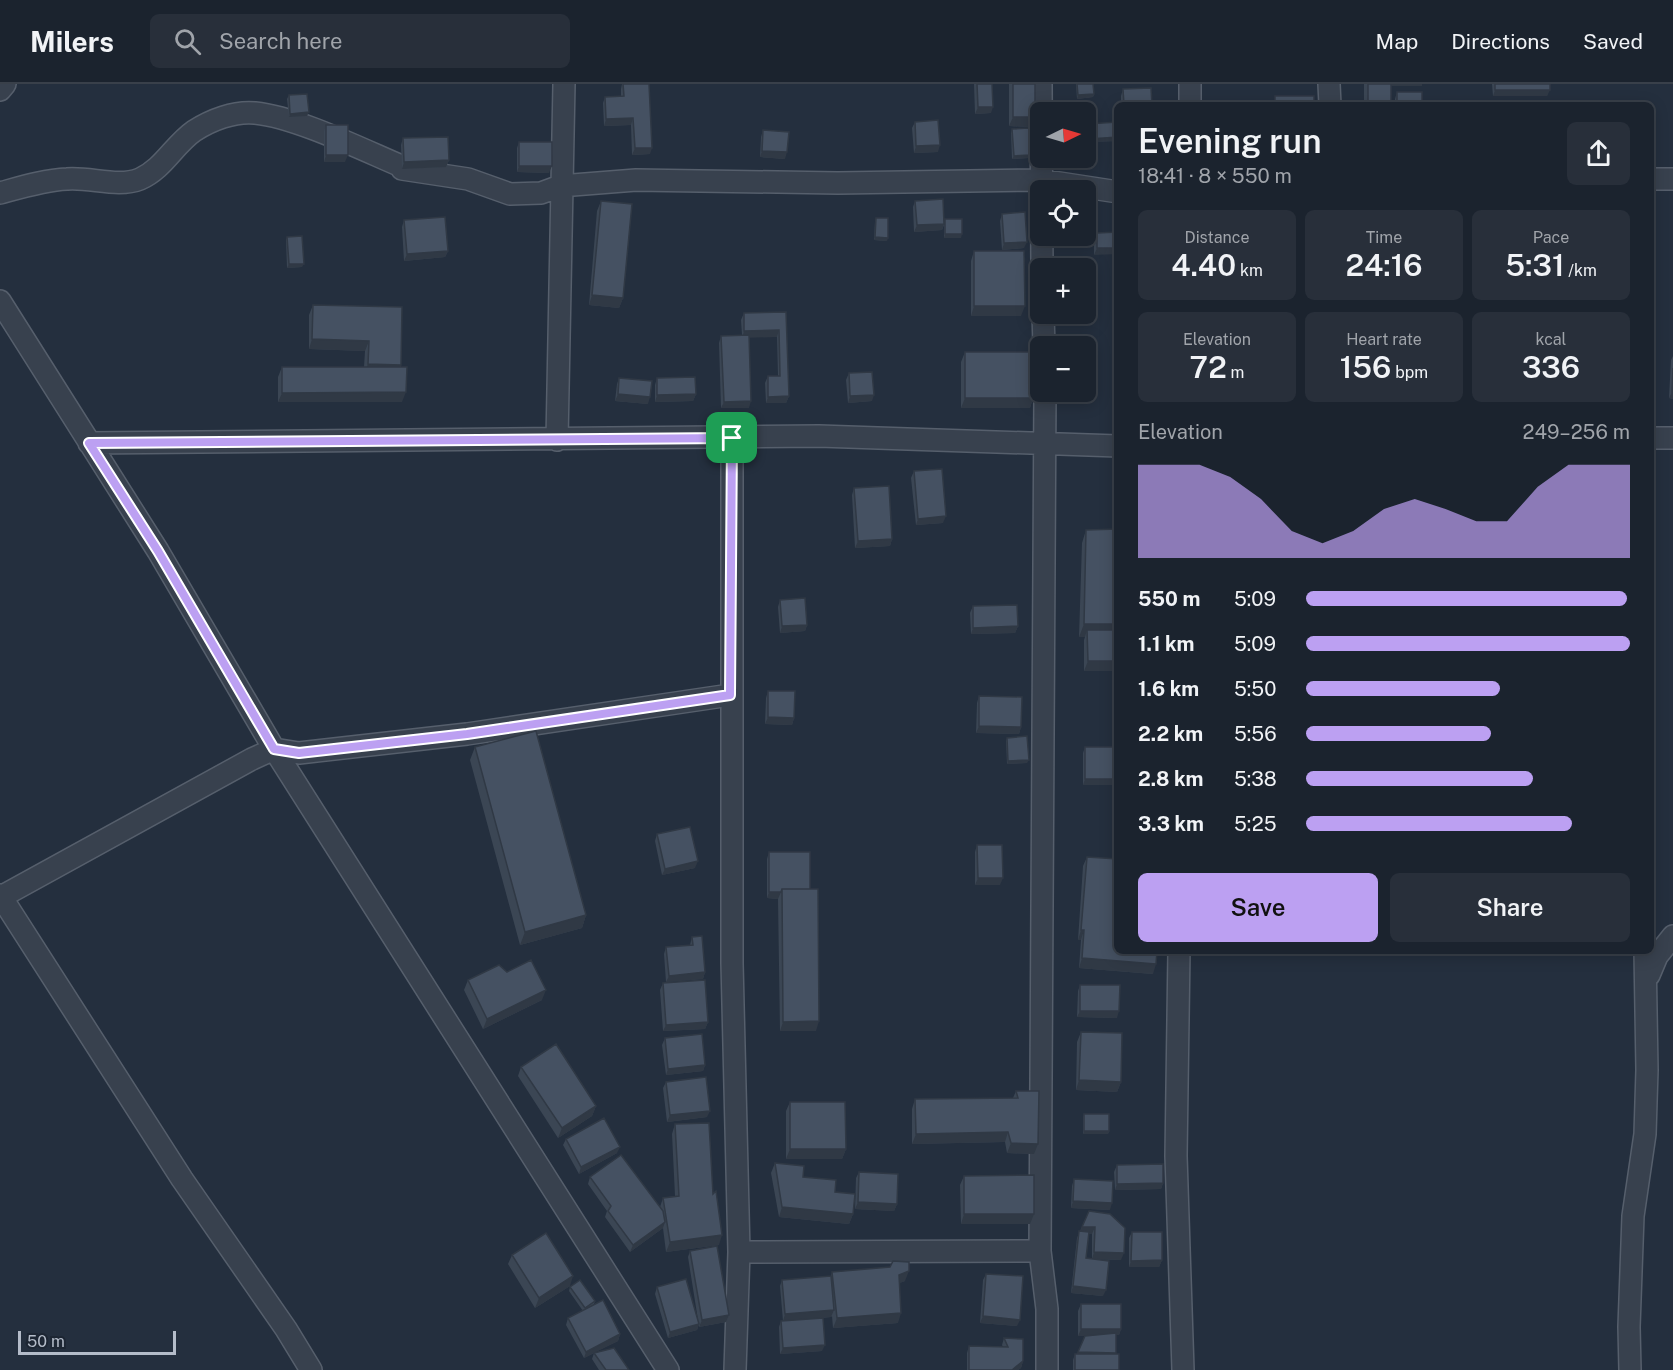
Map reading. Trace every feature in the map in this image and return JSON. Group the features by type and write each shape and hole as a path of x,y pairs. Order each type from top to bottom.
{"street":[{"path":"0,90 5,84"},
{"path":"557,440 560,186 564,84"},
{"path":"1040,180 1041,84"},
{"path":"1190,84 1190,102"},
{"path":"1329,84 1330,102"},
{"path":"0,193 67,178 125,183 141,178 159,167 178,143 194,131 214,120 252,113 276,117 333,138 402,169 468,179 510,194 541,193 560,186 636,180 838,183 1030,180"},
{"path":"1654,179 1673,179"},
{"path":"1096,189 1114,191"},
{"path":"0,301 158,551 274,749 668,1370"},
{"path":"1045,402 1040,1251 1047,1310 1047,1370"},
{"path":"732,438 730,695 732,963 739,1252 735,1370"},
{"path":"89,443 925,438 1114,446"},
{"path":"1654,438 1673,438"},
{"path":"312,1370 182,1179 0,896 166,804 274,749 299,753 467,734 730,695"},
{"path":"1646,984 1657,956 1673,936"},
{"path":"1179,954 1176,1156 1183,1370"},
{"path":"1630,1370 1632,1216 1645,1134 1645,954"},
{"path":"739,1252 1040,1251"}],"building":[{"path":"623,84 649,84 652,148 635,148 633,118 606,119 605,97 624,96"},
{"path":"977,84 992,84 993,107 978,107"},
{"path":"1013,84 1035,84 1035,102 1030,102 1030,117 1013,117"},
{"path":"1077,84 1093,84 1094,94 1078,95"},
{"path":"1368,84 1391,84 1391,102 1368,102"},
{"path":"1495,84 1550,84 1550,90 1495,90"},
{"path":"1151,88 1152,102 1124,102 1123,89"},
{"path":"1397,92 1422,92 1422,102 1397,102"},
{"path":"307,94 309,112 290,114 289,95"},
{"path":"1275,96 1314,96 1314,102 1275,102"},
{"path":"938,120 940,145 916,146 915,122"},
{"path":"1114,122 1114,137 1096,139 1096,123"},
{"path":"326,125 348,125 348,155 326,155"},
{"path":"1029,128 1030,155 1014,156 1012,129"},
{"path":"763,130 789,132 787,152 762,151"},
{"path":"448,137 449,160 404,162 403,138"},
{"path":"519,142 552,142 552,166 519,166"},
{"path":"943,199 944,224 917,225 915,201"},
{"path":"601,201 632,204 623,298 592,295"},
{"path":"1025,212 1027,242 1004,243 1002,214"},
{"path":"445,217 448,251 407,254 404,220"},
{"path":"876,218 888,218 888,238 875,237"},
{"path":"945,219 962,219 962,234 945,234"},
{"path":"1114,232 1114,248 1097,248 1097,233"},
{"path":"302,236 304,264 289,264 287,237"},
{"path":"974,251 1024,251 1025,306 974,306"},
{"path":"313,305 402,307 401,365 368,364 369,341 312,339"},
{"path":"786,312 789,396 768,397 768,376 780,376 779,330 744,331 744,313"},
{"path":"749,335 751,401 724,402 721,336"},
{"path":"965,352 1030,352 1030,398 965,398"},
{"path":"282,367 407,367 406,392 282,393"},
{"path":"872,372 874,395 850,396 849,373"},
{"path":"695,377 696,394 657,395 657,378"},
{"path":"619,378 652,381 650,397 618,394"},
{"path":"942,469 946,516 918,519 914,471"},
{"path":"889,486 892,539 858,541 854,488"},
{"path":"1114,529 1114,624 1084,624 1086,530"},
{"path":"805,598 807,625 782,626 780,600"},
{"path":"1017,605 1018,626 973,628 973,606"},
{"path":"1087,630 1114,630 1114,661 1088,661"},
{"path":"768,691 795,691 794,718 768,717"},
{"path":"979,696 1022,697 1021,727 979,726"},
{"path":"536,731 586,915 525,932 475,747"},
{"path":"1027,736 1029,760 1008,761 1007,738"},
{"path":"1085,747 1114,747 1114,779 1085,779"},
{"path":"690,827 698,861 665,869 657,834"},
{"path":"977,845 1002,845 1003,878 978,878"},
{"path":"769,852 810,852 810,889 782,889 781,892 769,892"},
{"path":"1087,857 1114,859 1114,954 1157,954 1156,964 1082,958 1084,930 1081,930"},
{"path":"782,889 818,889 819,1021 783,1022"},
{"path":"702,936 705,972 669,976 666,947 693,945 692,937"},
{"path":"531,960 546,990 487,1019 468,980 499,965 507,972"},
{"path":"705,980 708,1022 666,1025 663,983"},
{"path":"1080,985 1120,985 1119,1011 1080,1011"},
{"path":"1081,1032 1122,1033 1121,1082 1079,1080"},
{"path":"702,1034 705,1065 668,1069 665,1038"},
{"path":"556,1044 596,1106 562,1128 521,1067"},
{"path":"706,1077 710,1111 670,1115 666,1082"},
{"path":"1016,1091 1039,1091 1038,1144 1011,1143 1008,1132 916,1134 915,1099 1018,1098"},
{"path":"790,1102 845,1102 846,1149 790,1149"},
{"path":"1084,1114 1109,1114 1109,1131 1084,1131"},
{"path":"604,1118 620,1147 581,1167 566,1139"},
{"path":"709,1123 713,1194 716,1191 722,1235 670,1242 663,1198 679,1196 675,1124"},
{"path":"621,1155 663,1211 665,1222 633,1245 608,1211 611,1206 590,1177"},
{"path":"775,1163 804,1166 803,1177 836,1180 835,1192 855,1194 853,1214 782,1207"},
{"path":"1163,1164 1163,1183 1117,1184 1117,1165"},
{"path":"859,1172 898,1174 897,1204 858,1202"},
{"path":"1034,1175 1034,1214 964,1214 964,1176"},
{"path":"1074,1179 1113,1181 1112,1203 1073,1201"},
{"path":"1089,1211 1110,1214 1125,1228 1124,1253 1094,1252 1095,1227 1082,1227"},
{"path":"1079,1231 1089,1232 1086,1258 1109,1261 1106,1290 1073,1286"},
{"path":"1132,1232 1162,1232 1162,1260 1131,1261"},
{"path":"546,1233 573,1276 539,1298 512,1255"},
{"path":"717,1246 729,1315 702,1320 690,1251"},
{"path":"893,1261 909,1262 909,1271 899,1275 901,1313 837,1318 832,1272 890,1267"},
{"path":"986,1274 1023,1276 1020,1320 983,1316"},
{"path":"831,1276 834,1310 785,1314 782,1280"},
{"path":"686,1279 699,1324 670,1332 657,1287"},
{"path":"580,1280 595,1301 585,1308 570,1287"},
{"path":"603,1300 620,1334 586,1352 568,1318"},
{"path":"1081,1304 1121,1304 1121,1329 1081,1329"},
{"path":"823,1318 825,1345 783,1348 781,1321"},
{"path":"1116,1333 1116,1353 1078,1352 1085,1336"},
{"path":"1004,1338 1023,1339 1023,1361 1012,1370 969,1370 969,1346 1008,1347"},
{"path":"614,1348 629,1370 606,1370 594,1353"},
{"path":"1075,1354 1119,1354 1119,1370 1075,1370"}],"route":[{"path":"732,438 730,695 467,734 299,753 274,749 158,551 89,443 293,443 379,440 732,438"}]}
